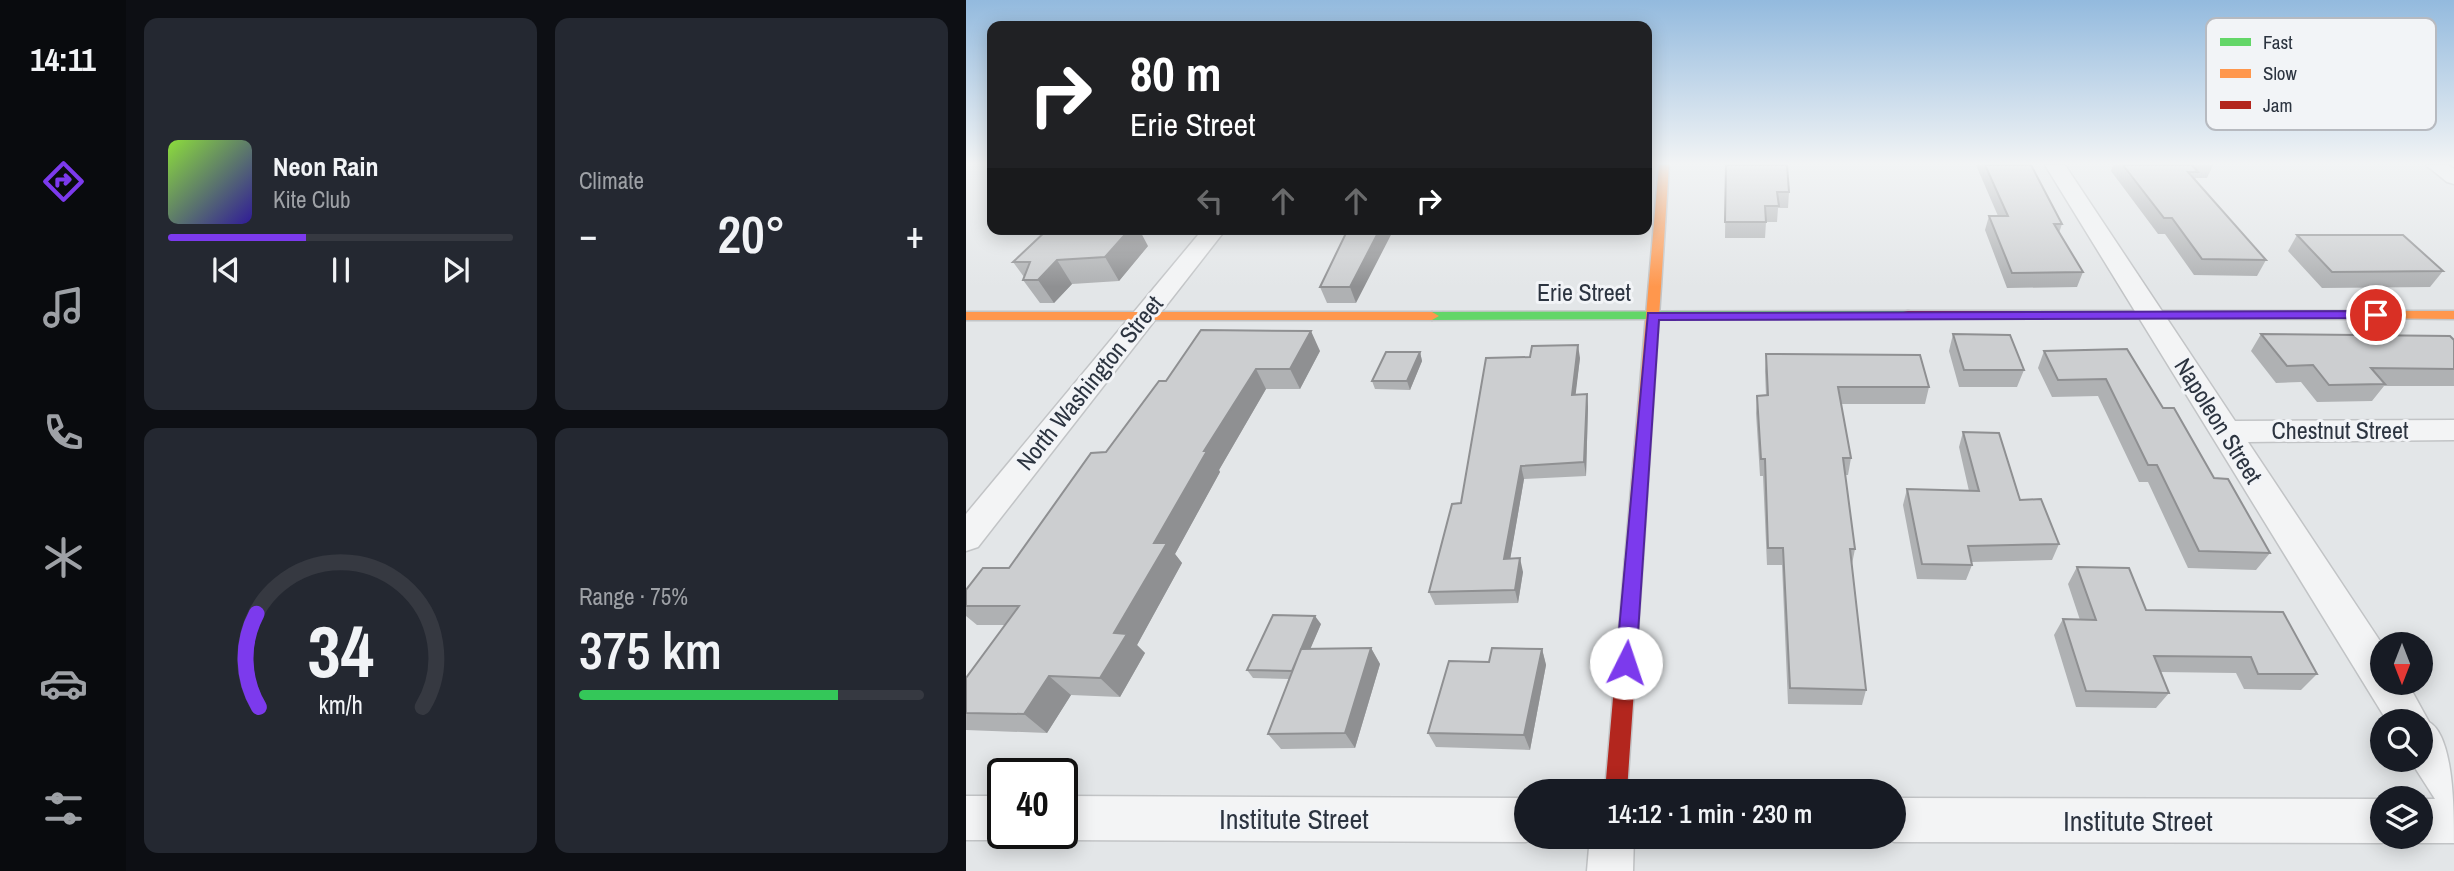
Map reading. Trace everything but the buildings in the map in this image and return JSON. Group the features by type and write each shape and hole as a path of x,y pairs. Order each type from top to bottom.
{"street":[{"path":"1617,779 1661,206"},
{"name":"Napoleon Street","path":"2081,206 2370,658"},
{"name":"North Washington Street","path":"966,538 1210,235"},
{"name":"Erie Street","path":"966,316 2454,315"},
{"name":"Chestnut Street","path":"2225,432 2454,430"},
{"path":"2433,758 2454,791"},
{"path":"966,818 987,818"},
{"name":"Institute Street","path":"1078,818 1514,820"},
{"name":"Institute Street","path":"1906,820 2370,821"},
{"path":"2433,821 2454,821"},
{"path":"1610,871 1611,849"}],"traffic: fast":[{"path":"1432,316 1908,315"}],"traffic: slow":[{"path":"1634,559 1661,206"},
{"path":"2362,315 2454,315"},
{"path":"966,316 1432,316"}],"traffic: jam":[{"path":"1908,315 2362,315"},
{"path":"1617,779 1634,559"}],"route":[{"path":"1626,663 1653,316 2376,315"}]}
